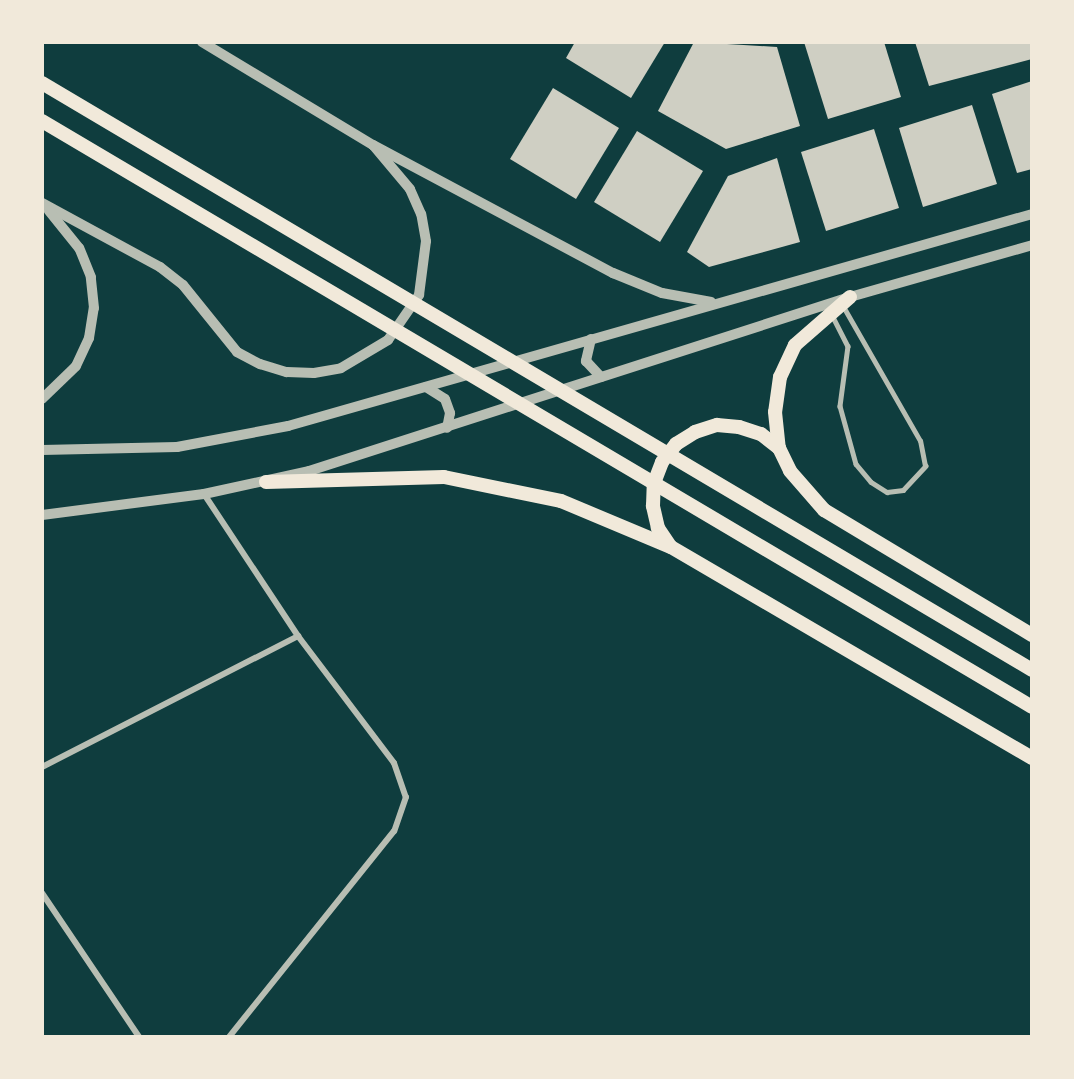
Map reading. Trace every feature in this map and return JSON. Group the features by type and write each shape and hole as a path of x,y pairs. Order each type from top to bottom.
{"main road":[{"path":"42,83 1032,670"},
{"path":"42,121 827,583 1032,707"},
{"path":"778,448 775,412 780,377 795,345 841,304"},
{"path":"671,547 658,528 652,506 654,483 662,462 676,444 695,432 728,426 760,434 778,448 805,492 824,510 1032,635"},
{"path":"266,482 386,475 444,477 491,484 561,501 671,547 1032,758"}],"street":[{"path":"202,42 373,145 613,273 662,293 714,303"},
{"path":"42,204 160,267 183,285 237,351 278,369 314,373 341,368 366,357 388,340 418,295 426,241 421,214 410,189 373,145"},
{"path":"42,204 79,248 91,277 94,308 89,338 76,366 42,399"},
{"path":"42,450 120,451 232,438 426,387 1032,214"},
{"path":"42,515 204,494 266,482 447,428 601,377 1032,245"},
{"path":"591,339 586,361 601,377"},
{"path":"426,387 445,399 450,413 447,428"},
{"path":"204,494 298,636 394,763 403,779 406,797 394,831 229,1037"},
{"path":"42,767 298,636"},
{"path":"42,893 139,1037"}],"lane":[{"path":"841,304 920,441 925,466 903,490 887,492 871,482 856,464 840,406 848,346 841,304"}],"building":[{"path":"575,42 665,42 631,98 566,58"},
{"path":"694,42 777,47 800,126 726,149 658,111"},
{"path":"804,42 884,42 901,97 828,119"},
{"path":"915,42 1032,42 1032,59 929,86"},
{"path":"1032,81 1032,169 1017,173 992,94"},
{"path":"553,88 619,128 576,199 510,159"},
{"path":"972,105 997,184 923,207 899,128"},
{"path":"874,129 899,208 826,231 801,152"},
{"path":"637,131 703,171 660,242 594,202"},
{"path":"777,158 800,242 709,267 687,252 728,176"}]}
